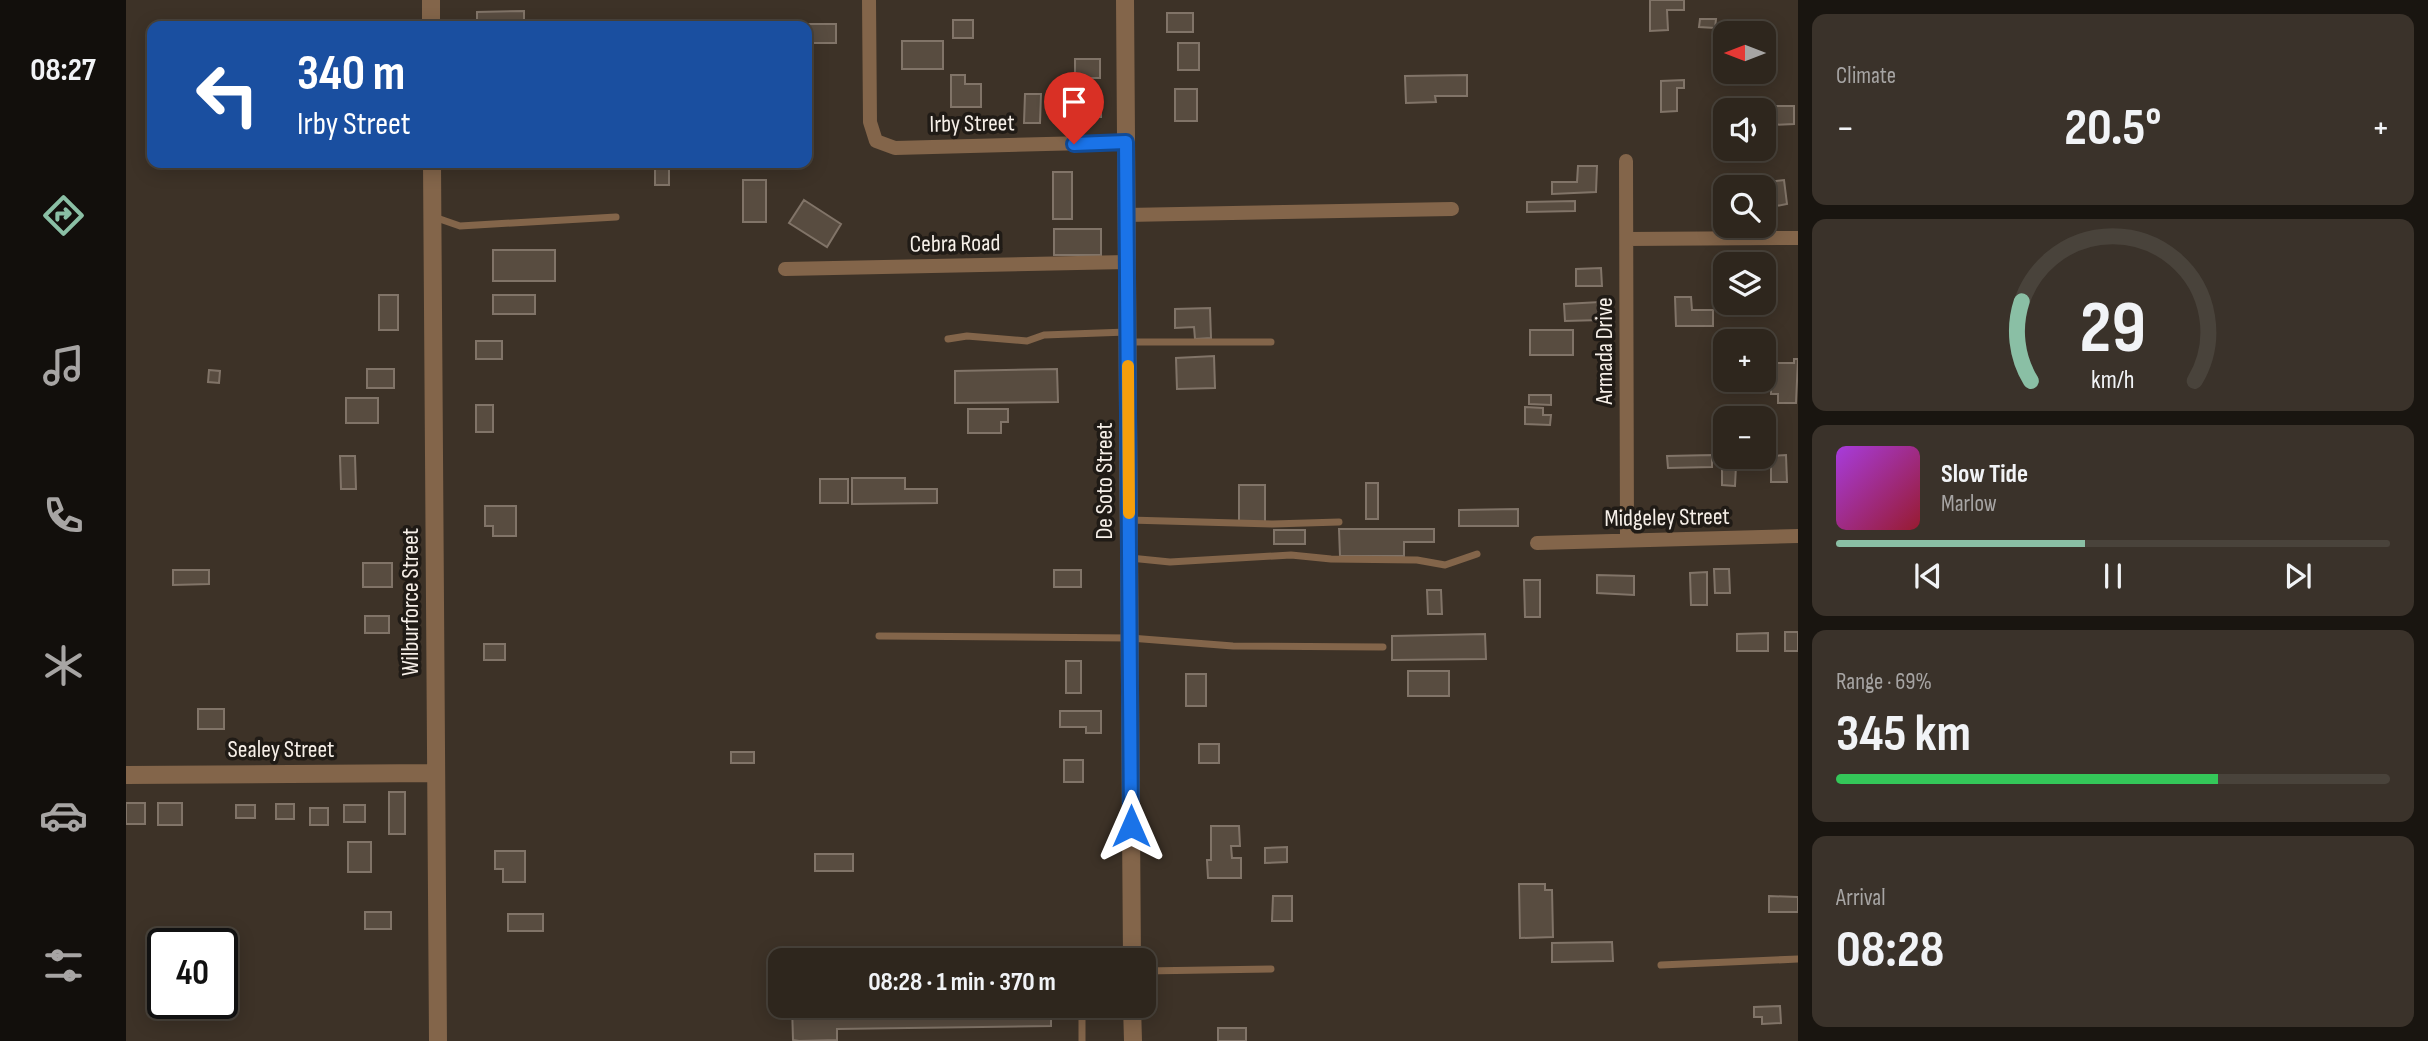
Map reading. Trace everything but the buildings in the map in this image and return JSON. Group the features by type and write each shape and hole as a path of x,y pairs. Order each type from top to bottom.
{"street":[{"path":"431,0 431,21"},
{"name":"Irby Street","path":"869,0 871,130 876,141 895,148 1126,142"},
{"name":"De Soto Street","path":"1125,0 1132,948"},
{"name":"Armada Drive","path":"1626,161 1627,540"},
{"name":"Wilburforce Street","path":"432,168 438,1041"},
{"path":"1126,215 1452,209"},
{"path":"1627,239 1798,238"},
{"name":"Cebra Road","path":"785,269 1127,262"},
{"name":"Midgeley Street","path":"1537,543 1798,536"},
{"name":"Sealey Street","path":"126,775 436,773"},
{"path":"1132,1018 1133,1041"}],"lane":[{"path":"433,217 460,226 616,217"},
{"path":"948,339 967,336 1027,341 1044,335 1271,342"},
{"path":"1129,520 1273,524 1339,522"},
{"path":"1129,558 1170,562 1291,555 1331,559 1417,560 1445,565 1477,554"},
{"path":"879,636 1130,638 1233,646 1383,647"},
{"path":"1661,965 1798,960"},
{"path":"1156,971 1271,969"},
{"path":"1082,1018 1082,1041"}],"slow traffic":[{"path":"1128,366 1129,513"}],"route":[{"path":"1074,144 1126,142 1131,826"}]}
